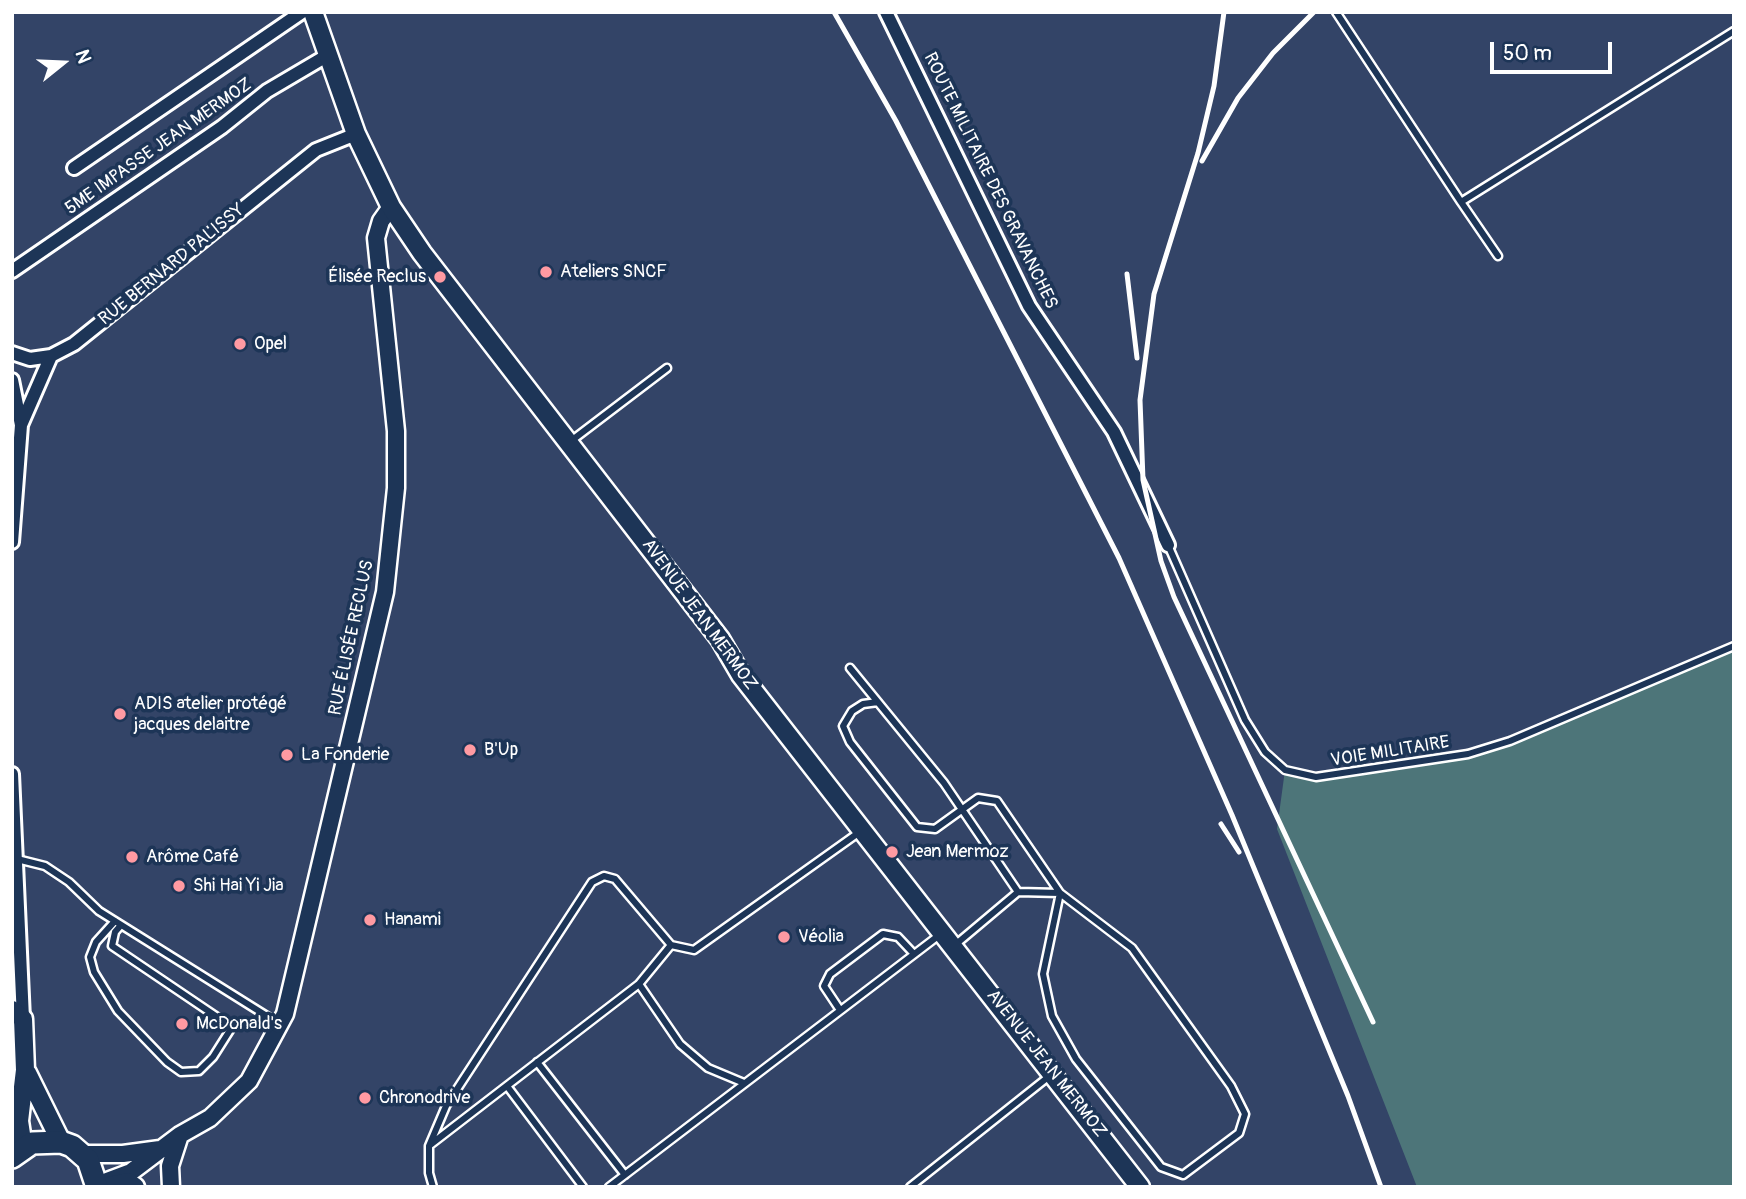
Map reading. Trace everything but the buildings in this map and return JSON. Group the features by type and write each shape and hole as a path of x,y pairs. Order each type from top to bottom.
{"main road":[{"name":"AVENUE JEAN MERMOZ","path":"313,12 356,134 391,207 440,277 720,639 741,675 1140,1187"},
{"path":"17,1015 25,1070 61,1142"},
{"path":"25,1070 17,1102 19,1121 16,1148 42,1141 61,1142 83,1154 93,1168 99,1186 128,1182 135,1187"}],"street":[{"path":"74,168 302,12"},
{"name":"ROUTE MILITAIRE DES GRAVANCHES","path":"886,12 1030,306 1114,432 1168,545"},
{"name":"5ME IMPASSE JEAN MERMOZ","path":"12,271 222,127 267,91 328,55"},
{"name":"RUE BERNARD PALISSY","path":"51,356 74,344 316,150 356,134"},
{"name":"RUE ÉLISÉE RECLUS","path":"99,1186 131,1172 180,1135 210,1118 250,1081 280,1024 289,1000 385,592 396,488 396,431 376,238 381,221 391,207"},
{"path":"12,353 30,359 51,356"},
{"path":"21,425 51,356"},
{"path":"12,380 21,425 12,542"},
{"path":"12,774 20,950 17,1015"},
{"path":"12,965 20,950"},
{"path":"171,1187 170,1166 180,1135"},
{"path":"83,1154 124,1154 162,1149"}],"lane":[{"path":"1336,12 1497,256"},
{"path":"1461,202 1734,31"},
{"path":"569,442 667,368"},
{"name":"VOIE MILITAIRE","path":"1168,545 1245,720 1265,752 1285,769 1316,777 1468,754 1510,741 1734,646"},
{"path":"850,668 963,810 1018,891"},
{"path":"878,702 863,704 852,711 843,726 850,742 918,827 935,830 978,799 997,802 1060,893 1132,948 1231,1086 1245,1114 1239,1133 1182,1175 1161,1167 1076,1059 1052,1016 1043,974 1060,893"},
{"path":"433,1187 429,1172 429,1146 446,1106 592,882 604,876 615,879 671,945 694,950 862,830"},
{"path":"16,859 45,866 118,923 280,1024"},
{"path":"609,1187 914,954 948,939 1018,891 1060,893"},
{"path":"118,923 112,946 232,1027 213,1056 198,1071 181,1072 167,1062 118,1011 94,972 90,957 96,942 118,923"},
{"path":"840,1010 824,986 830,974 883,934 898,937 914,954"},
{"path":"429,1146 639,985 671,945"},
{"path":"639,985 680,1044 709,1068 744,1083"},
{"path":"537,1062 625,1175"},
{"path":"910,1187 1053,1073"},
{"path":"507,1086 583,1187"}],"green space":[{"path":"1734,646 1734,1187 1417,1187 1277,829 1285,770 1316,777 1391,768 1510,741"}],"railway":[{"path":"834,12 896,121 1119,558 1232,815 1348,1096 1381,1187"},
{"path":"1224,12 1214,86 1198,153 1154,294 1140,400 1143,480 1161,561 1174,597 1373,1022"},
{"path":"1202,161 1238,98 1273,53 1314,12"},
{"path":"1127,274 1137,358"},
{"path":"1221,824 1239,852"}],"place":[{"name":"Ateliers SNCF","path":"546,272"},
{"name":"Élisée Reclus","path":"440,277"},
{"name":"Opel","path":"240,344"},
{"name":"ADIS atelier protégé jacques delaitre","path":"120,714"},
{"name":"B'Up","path":"470,750"},
{"name":"La Fonderie","path":"287,755"},
{"name":"Jean Mermoz","path":"892,852"},
{"name":"Arôme Café","path":"132,857"},
{"name":"Shi Hai Yi Jia","path":"179,886"},
{"name":"Hanami","path":"370,920"},
{"name":"Véolia","path":"784,937"},
{"name":"McDonald's","path":"182,1024"},
{"name":"Chronodrive","path":"365,1098"}]}
